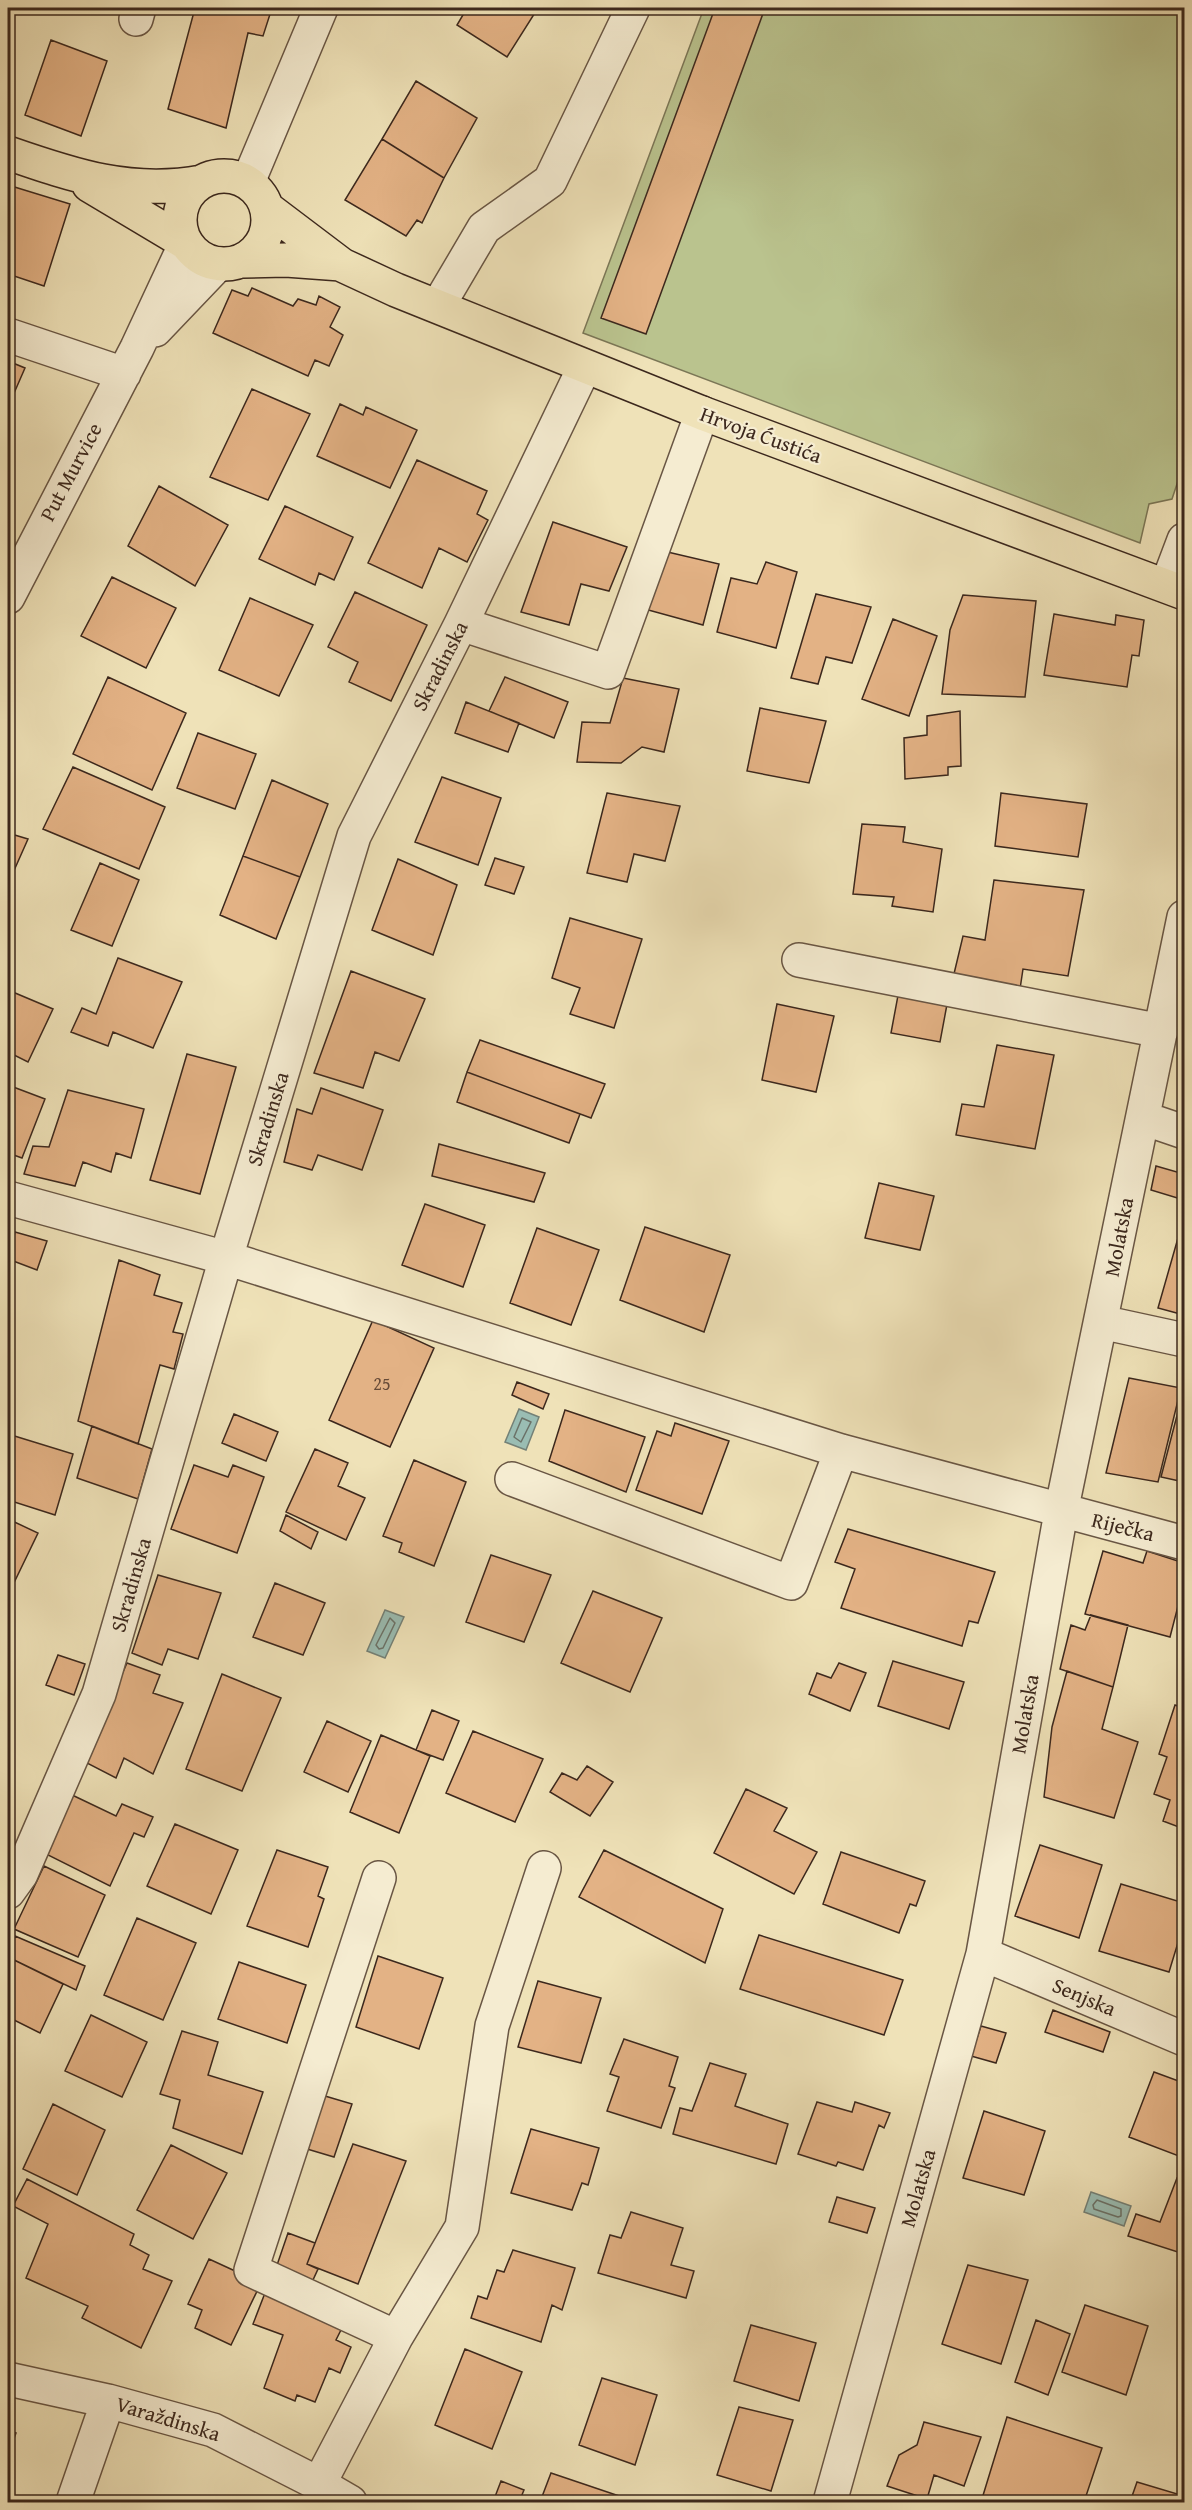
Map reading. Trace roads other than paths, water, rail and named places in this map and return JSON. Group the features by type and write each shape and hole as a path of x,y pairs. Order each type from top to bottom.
{"main road":[{"path":"8,153 74,176 186,243 199,257 230,263 255,252 264,239 269,225 268,209 263,199 248,182 225,175 168,188 74,176"},
{"path":"186,243 180,230 180,216 191,190 202,182"},
{"name":"Hrvoja Ćustića","path":"268,209 342,265 584,368 1176,589"},
{"name":"Hrvoja Ćustića","path":"230,263 286,260 342,265"}],"street":[{"path":"248,182 321,8"},
{"path":"438,306 484,228 550,181 633,8"},
{"name":"Put Murvice","path":"8,597 130,361 186,243"},
{"name":"Put Murvice","path":"130,361 230,263"},
{"path":"8,335 130,361"},
{"name":"Skradinska","path":"8,1892 21,1874 99,1694 226,1258 354,836 461,624 584,368"},
{"path":"461,624 608,672 702,413"},
{"path":"1176,589 1185,540"},
{"name":"Molatska","path":"830,2502 983,1954 1060,1512 1185,917"},
{"path":"799,960 1161,1031"},
{"path":"1143,1118 1185,1132"},
{"name":"Riječka","path":"8,1198 226,1258 841,1451 1060,1512 1185,1543"},
{"path":"1101,1322 1185,1340"},
{"path":"512,1479 791,1583 841,1451"},
{"path":"319,2484 396,2337 462,2227 492,2025 544,1868"},
{"path":"380,1878 250,2270 396,2337"},
{"name":"Senjska","path":"983,1954 1185,2039"},
{"name":"Varaždinska","path":"8,2379 108,2401 213,2430 350,2502"},
{"path":"73,2502 108,2401"}],"water":[{"path":"519,1409 539,1417 526,1450 505,1442"},
{"path":"385,1610 404,1617 385,1658 367,1651"},
{"path":"1091,2192 1131,2206 1124,2226 1084,2212"}]}
